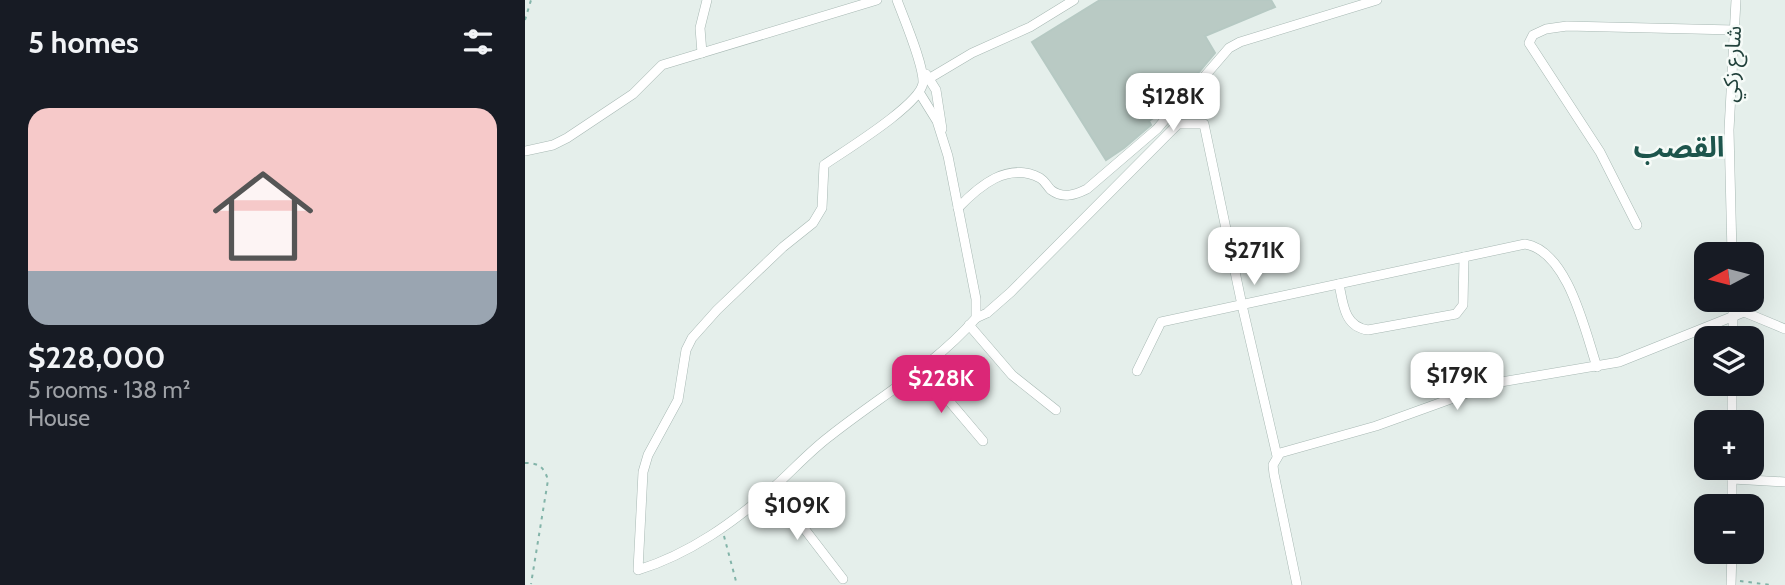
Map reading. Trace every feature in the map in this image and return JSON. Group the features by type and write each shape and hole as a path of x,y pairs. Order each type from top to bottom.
{"street":[{"path":"702,53 700,28 707,0"},
{"path":"525,151 553,145 567,138 633,94 662,65 877,0"},
{"path":"897,0 921,68 923,81 919,92 909,105 824,164 822,208 813,223 783,247 717,310 692,338 686,350 678,400 647,455 643,472 638,570 684,553 722,528 773,488 828,437 922,369 973,321 987,313 1011,292 1178,124 1204,124 1277,456"},
{"path":"930,78 971,53 1030,27 1073,0"},
{"path":"958,208 982,185 994,178 1019,173 1031,174 1043,180 1059,195 1076,195 1087,189 1157,129 1168,117 1177,97 1214,68 1229,48 1240,42 1377,0"},
{"name":"شارع زكي","path":"1732,242 1729,130 1736,0"},
{"path":"1637,225 1600,152 1529,43 1533,35 1546,29 1567,26 1734,30"},
{"path":"921,68 930,78 940,102 943,138 976,299 973,321 1013,375 1056,410"},
{"path":"919,92 937,121 943,138"},
{"path":"1137,371 1161,322 1525,244 1544,251 1555,261 1575,301 1597,367"},
{"path":"1339,284 1349,320 1361,329 1456,314 1463,304 1464,257"},
{"path":"1297,585 1273,466 1277,456 1286,450 1376,426 1495,383 1597,367 1643,354 1744,312 1785,329"},
{"path":"1733,315 1733,326"},
{"path":"922,369 983,441"},
{"path":"1750,480 1785,482"},
{"path":"773,488 843,579"},
{"path":"1731,583 1732,564"}],"path":[{"path":"525,20 531,0"},
{"path":"525,463 541,466 548,480 531,584"},
{"path":"722,528 737,585"},
{"path":"1731,583 1771,585"}],"building":[{"path":"1100,0 1271,0 1275,7 1205,36 1215,53 1199,72 1165,98 1167,102 1162,112 1149,121 1151,125 1106,160 1032,42"}],"district":[{"name":"القصب","path":"1679,147"}]}
